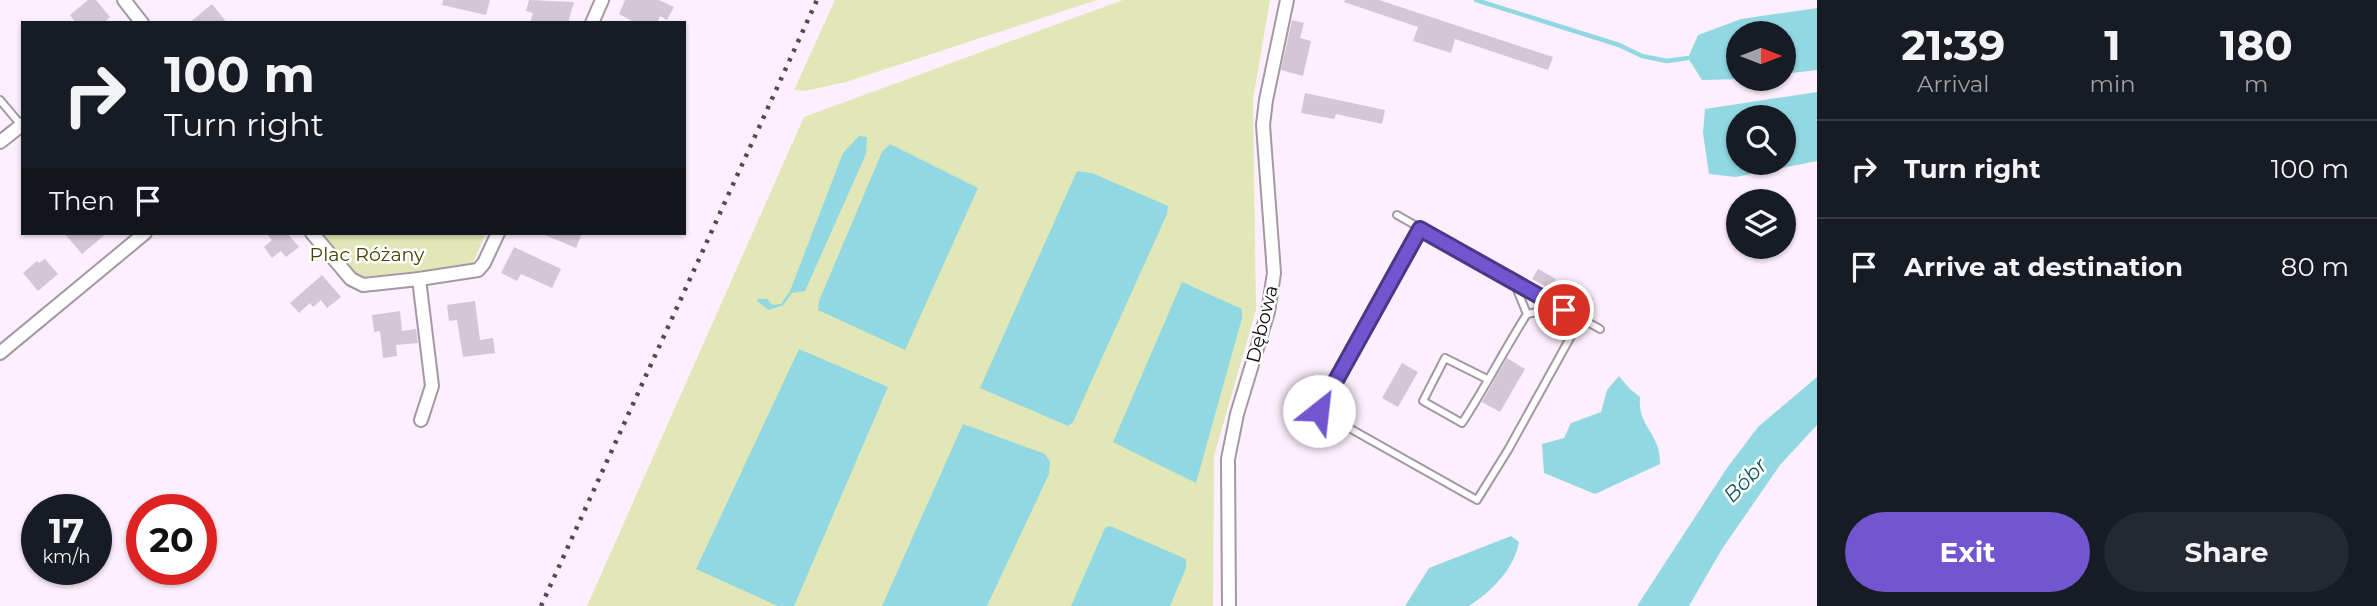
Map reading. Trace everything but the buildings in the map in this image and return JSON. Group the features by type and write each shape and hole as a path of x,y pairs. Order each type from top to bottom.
{"street":[{"path":"124,0 140,21"},
{"path":"593,21 603,0"},
{"name":"Dębowa","path":"1229,606 1228,459 1237,414 1268,312 1274,273 1263,125 1287,0"},
{"path":"0,142 21,125"},
{"path":"0,353 143,235"},
{"path":"315,235 351,279 363,285 478,270 497,235"},
{"path":"419,279 432,386 421,420"}],"lane":[{"path":"0,100 21,123"},
{"path":"1397,215 1600,329"},
{"path":"1420,229 1319,411 1478,500 1580,320"},
{"path":"1514,282 1527,314"},
{"path":"1527,314 1542,312 1548,301"},
{"path":"1488,379 1445,358 1423,401 1462,422 1482,392 1527,314"}],"green space":[{"path":"835,0 1097,0 846,82 805,91 794,90"},
{"path":"1123,0 1270,0 1253,99 1256,310 1214,456 1213,606 587,606 804,117"},
{"name":"Plac Różany","path":"323,235 485,235 472,265 362,277 353,272"}],"water":[{"path":"1817,8 1817,70 1796,72 1796,21 1736,21"},
{"path":"1726,25 1726,79 1702,80 1688,58 1698,35"},
{"path":"1817,92 1817,161 1796,165 1796,105 1731,105"},
{"path":"1726,106 1726,175 1746,175 1736,177 1709,174 1703,133 1705,109"},
{"path":"859,136 867,137 866,154 805,291 792,293 783,305 769,310 757,301 758,299 767,299 773,305 781,304 790,291 843,153"},
{"path":"890,144 978,188 905,350 818,310 819,301 882,152"},
{"path":"1077,171 1092,173 1168,206 1167,214 1073,422 1068,426 980,388"},
{"path":"1182,282 1242,309 1242,318 1196,483 1113,442"},
{"path":"799,349 888,387 794,606 778,606 696,569"},
{"path":"1619,376 1640,397 1642,416 1657,445 1660,464 1595,494 1544,473 1542,444 1564,438 1571,423 1601,412 1607,390"},
{"name":"Bóbr","path":"1817,377 1817,425 1780,465 1722,549 1689,606 1637,606 1727,468 1758,427"},
{"path":"963,424 1045,454 1050,462 1049,474 987,606 882,606"},
{"path":"1110,526 1186,559 1186,568 1170,606 1071,606 1105,528"},
{"path":"1511,536 1519,542 1507,570 1494,586 1469,606 1405,606 1429,568"}],"waterway":[{"path":"1476,0 1619,45 1642,56 1667,61 1688,58"}],"railway":[{"path":"541,606 817,0"}],"route":[{"path":"1319,411 1420,229 1564,310"}]}
